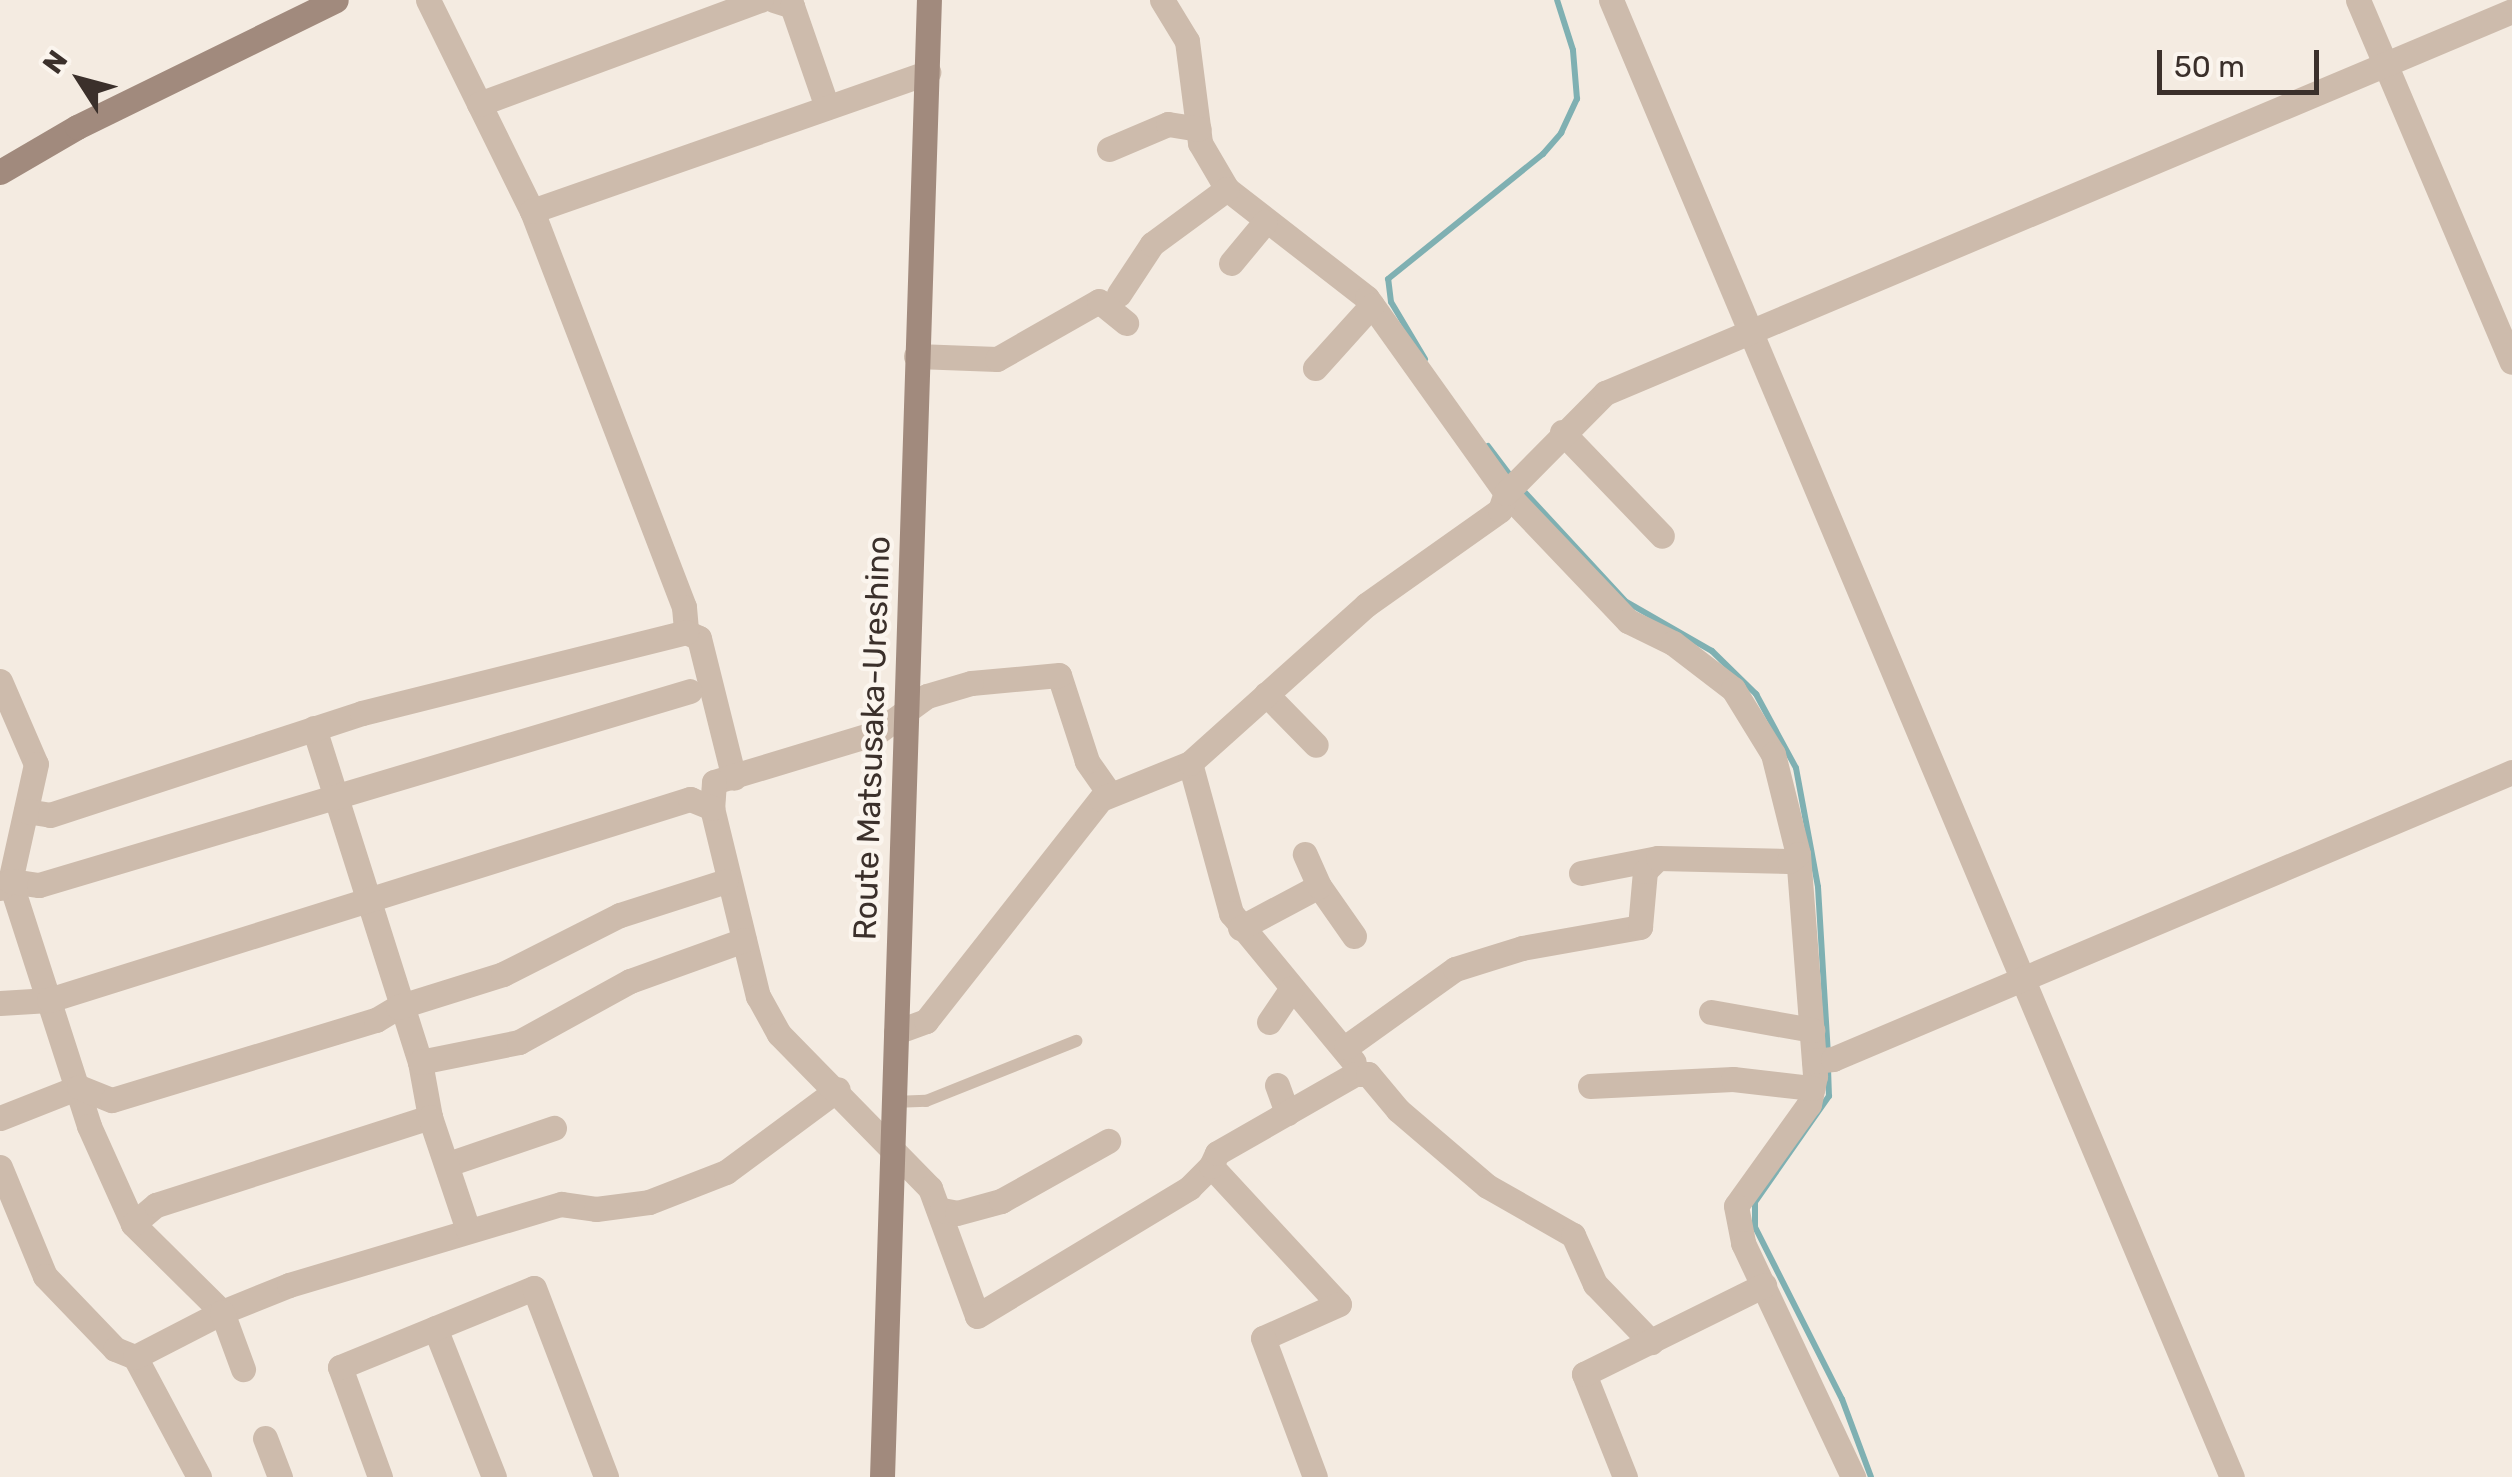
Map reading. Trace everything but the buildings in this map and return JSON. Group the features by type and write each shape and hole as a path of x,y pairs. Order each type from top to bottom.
{"main road":[{"path":"0,172 76,127 336,0"},
{"name":"Route Matsusaka-Ureshino","path":"882,1477 928,0"}],"street":[{"path":"428,0 532,211 684,607 686,632"},
{"path":"479,104 760,0"},
{"path":"774,0 792,6 828,108"},
{"path":"1162,0 1187,42 1199,129 1226,189 1372,305 1506,493 1628,620 1673,643 1733,689 1772,754 1798,854 1814,1061 1812,1088 1810,1104 1736,1206 1744,1243 1853,1477"},
{"path":"1610,0 2232,1477"},
{"path":"2358,0 2512,362"},
{"path":"896,1032 926,1020 1109,793 1190,763 1366,605 1500,510 1506,493 1562,432 1605,393 2512,11"},
{"path":"532,211 928,72"},
{"path":"1109,149 1168,124 1199,129"},
{"path":"1119,294 1152,244 1226,189"},
{"path":"1230,263 1265,222"},
{"path":"916,356 997,358 1099,301 1126,323"},
{"path":"1314,368 1372,305"},
{"path":"1562,432 1662,536"},
{"path":"26,811 50,815 314,728 686,632 699,638 715,748 734,778"},
{"path":"1109,793 1087,761 1059,675 970,683 904,711 876,733 714,782 712,808 726,881 758,996 779,1034 891,1143 942,1210 977,1316 1188,1188 1211,1166 1217,1153 1360,1074 1368,1074 1398,1110 1487,1186 1573,1235 1595,1284 1651,1342"},
{"path":"3,689 36,764 5,884 78,1087 133,1224 222,1312 243,1368"},
{"path":"5,884 39,885 690,690"},
{"path":"1266,694 1316,745"},
{"path":"314,728 398,1007 420,1062 430,1116 468,1230"},
{"path":"1190,763 1240,928 1346,1047 1360,1074"},
{"path":"1814,1061 1833,1059 2024,980 2512,772"},
{"path":"0,1003 17,997 49,1000 690,799 712,808"},
{"path":"1304,854 1319,886 1354,936"},
{"path":"1581,873 1658,858 1789,861 1798,854"},
{"path":"1346,1047 1455,969 1522,948 1640,927 1645,871 1658,858"},
{"path":"0,1118 78,1087 112,1100 376,1020 398,1007 503,974 620,916 726,881"},
{"path":"1240,928 1319,886"},
{"path":"420,1062 518,1042 630,981 744,940"},
{"path":"1269,1022 1292,988"},
{"path":"1711,1012 1812,1030"},
{"path":"1590,1086 1734,1078 1812,1088"},
{"path":"1278,1086 1287,1113"},
{"path":"135,1357 222,1312 468,1230 562,1204 596,1208 649,1202 726,1172 838,1089"},
{"path":"133,1224 156,1204 430,1116"},
{"path":"448,1164 554,1128"},
{"path":"942,1210 956,1214 1002,1201 1108,1141"},
{"path":"1211,1166 1339,1304 1263,1338 1315,1477"},
{"path":"0,1167 45,1276 115,1349 135,1357 199,1477"},
{"path":"1625,1477 1584,1374 1764,1285"},
{"path":"380,1477 340,1366 534,1288 606,1477"},
{"path":"436,1328 494,1477"},
{"path":"265,1438 280,1477"}],"lane":[{"path":"893,1102 926,1100 1076,1041"}],"waterway":[{"path":"1425,359 1391,302 1388,279 1543,154 1561,133 1577,99 1573,50 1557,0"},
{"path":"1488,446 1511,476"},
{"path":"1519,486 1625,601 1712,651 1756,694 1796,768 1818,887 1828,1055"},
{"path":"1828,1068 1829,1096 1755,1202 1755,1227 1842,1399 1871,1477"}]}
